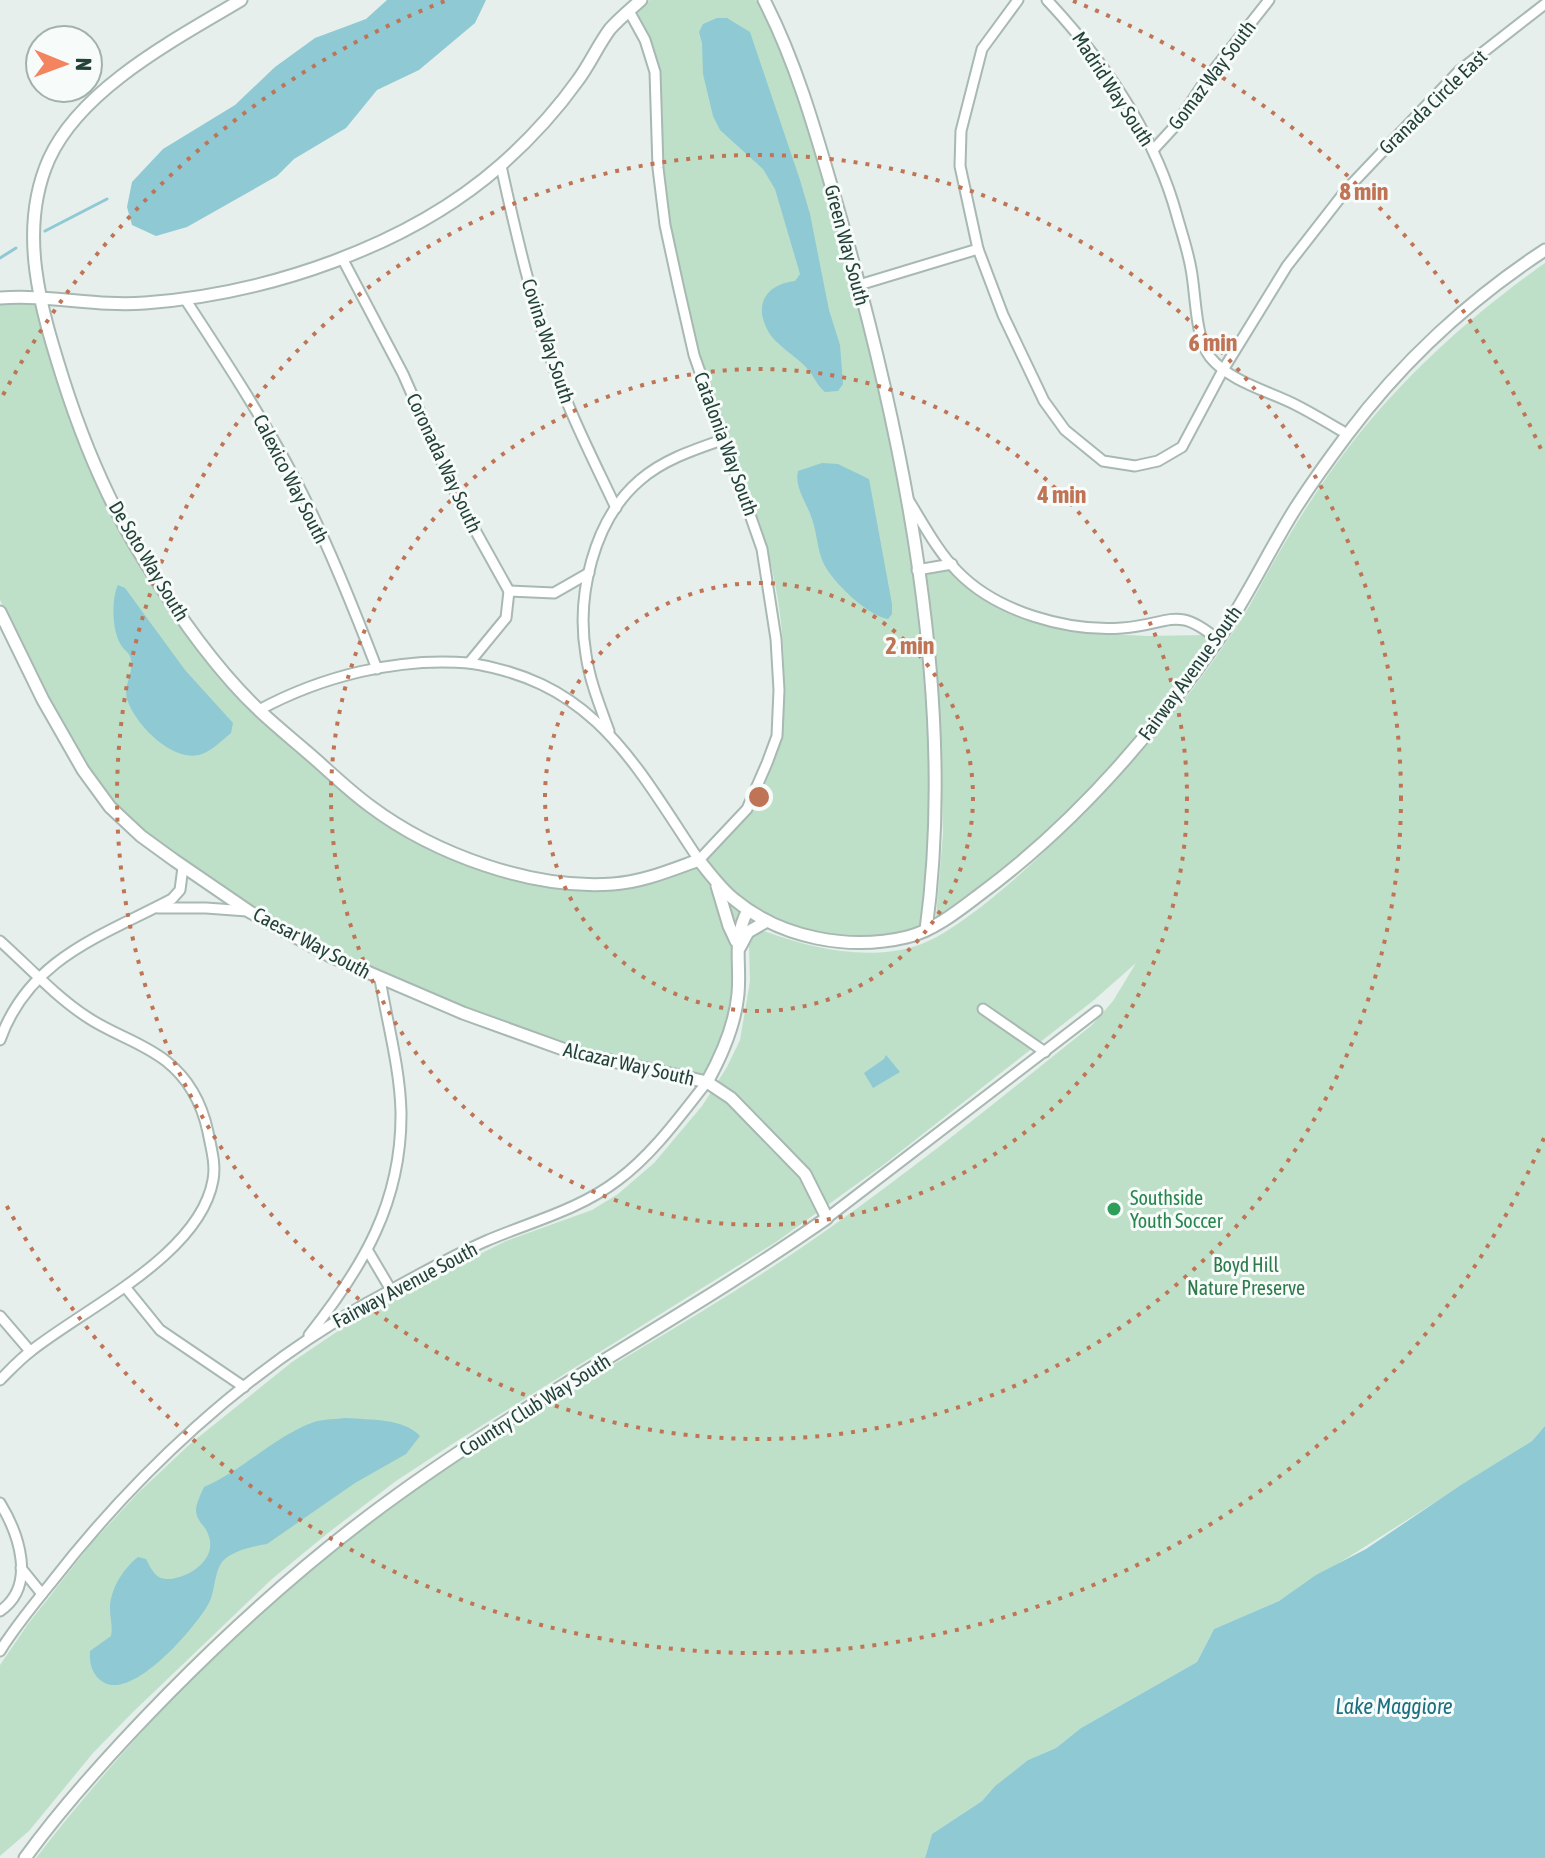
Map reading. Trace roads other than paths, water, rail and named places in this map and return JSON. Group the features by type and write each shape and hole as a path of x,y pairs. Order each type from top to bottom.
{"street":[{"name":"De Soto Way South","path":"241,0 130,70 99,95 63,133 40,181 34,211 33,246 40,298 80,433 143,559 181,618 259,710 371,807 440,847 481,865 530,877 613,884 655,876 699,860"},
{"path":"0,298 106,304 144,304 185,299 254,284 342,258 421,222 501,166 545,122 578,81 610,30 641,0"},
{"name":"Green Way South","path":"764,0 781,33 805,100 859,285 907,497 934,726 936,832 926,930"},
{"name":"Granada Circle East","path":"1018,0 982,49 961,131 960,166 978,249 1003,315 1044,401 1065,430 1103,461 1135,466 1158,461 1182,447 1223,370 1287,266 1347,189 1459,71 1545,4"},
{"name":"Madrid Way South","path":"1047,0 1075,31 1113,83 1153,150 1176,211 1191,267 1202,341 1209,356 1223,370"},
{"name":"Gomaz Way South","path":"1153,150 1176,125 1205,81 1269,0"},
{"name":"Catalonia Way South","path":"629,11 645,40 655,72 658,168 665,225 694,355 762,549 771,594 779,690 777,736 747,809 699,860"},
{"name":"Covina Way South","path":"501,166 522,260 550,358 579,431 616,508"},
{"path":"859,285 978,249"},
{"name":"Fairway Avenue South","path":"699,860 716,882 748,910 802,935 853,943 908,937 957,911 1015,869 1121,765 1218,640 1294,510 1347,434 1389,384 1428,344 1505,278 1545,250"},
{"name":"Coronada Way South","path":"342,258 403,374 460,503 509,591"},
{"name":"Calexico Way South","path":"185,299 243,387 294,478 345,586 377,669"},
{"path":"1223,370 1347,434"},
{"path":"610,735 594,691 586,653 584,605 589,573 601,537 627,493 658,467 722,440"},
{"name":"Green Way South","path":"907,497 958,573 989,595 1029,615 1070,628 1124,628 1185,618 1218,640"},
{"path":"917,570 952,564"},
{"path":"469,663 506,618 509,591 554,593 589,573"},
{"name":"Caesar Way South","path":"0,612 43,700 83,770 110,807 141,836 250,912 330,956 380,979 401,1111 392,1189 382,1222 368,1251 331,1308 302,1344"},
{"path":"259,710 291,693 377,669 423,662 469,663 519,674 545,684 585,711 610,735 641,774 699,860"},
{"path":"0,1040 16,1007 39,976 77,947 172,899 180,890 183,867"},
{"path":"716,882 738,948"},
{"path":"155,908 250,912"},
{"name":"Fairway Avenue South","path":"0,1651 4,1634 154,1465 244,1387 302,1344 391,1290 483,1242 590,1198 617,1181 647,1155 707,1082 732,1023 737,998 738,931 748,910"},
{"path":"738,948 748,932 767,921"},
{"path":"0,941 85,1016 137,1041 168,1062 192,1087 204,1115 214,1160 213,1182 203,1207 186,1234 126,1288 30,1351 0,1380"},
{"name":"Alcazar Way South","path":"380,979 571,1052 707,1082 731,1098 805,1174 827,1218"},
{"path":"983,1009 1045,1052"},
{"name":"Country Club Way South","path":"25,1858 128,1735 220,1641 327,1548 401,1492 516,1415 745,1275 827,1218 1097,1011"},
{"path":"368,1251 391,1290"},
{"path":"126,1288 160,1330 244,1387"},
{"path":"0,1316 30,1351"},
{"path":"0,1503 22,1557 21,1585 9,1605 0,1611"},
{"path":"21,1568 42,1594"}],"water":[{"path":"387,0 486,0 475,23 419,70 377,90 346,128 294,159 277,176 187,227 156,236 132,225 127,207 132,182 163,149 235,105 275,67 315,38 366,19"},
{"path":"717,18 727,18 750,32 800,180 829,310 840,345 843,384 838,391 825,392 805,367 772,337 764,321 765,297 777,286 795,281 800,274 775,189 763,169 720,130 713,116 703,74 699,32 703,24"},
{"path":"822,463 838,464 869,479 892,604 892,614 888,619 871,612 851,596 823,562 814,524 797,477 798,471"},
{"path":"118,585 125,588 185,670 233,723 231,733 206,752 191,756 169,748 148,732 133,712 127,696 131,660 118,639 114,624 114,598"},
{"path":"886,1055 900,1072 873,1088 864,1073"},
{"path":"346,1418 396,1423 420,1436 406,1454 355,1483 267,1544 226,1558 219,1566 211,1598 202,1614 178,1644 146,1672 116,1685 99,1679 92,1668 90,1651 111,1636 112,1594 132,1562 138,1557 146,1559 163,1579 184,1575 200,1566 209,1552 210,1543 196,1511 204,1487 299,1428 318,1421"},
{"name":"Lake Maggiore","path":"1545,1426 1545,1858 925,1858 932,1834 982,1801 995,1786 1028,1760 1056,1748 1081,1728 1197,1662 1214,1629 1279,1601 1316,1575 1366,1549 1532,1441"}],"waterway":[{"path":"45,231 107,199"},
{"path":"0,258 16,248"}],"place":[{"name":"Southside Youth Soccer","path":"1114,1209"}],"park label":[{"name":"Boyd Hill Nature Preserve","path":"1246,1276"}]}
